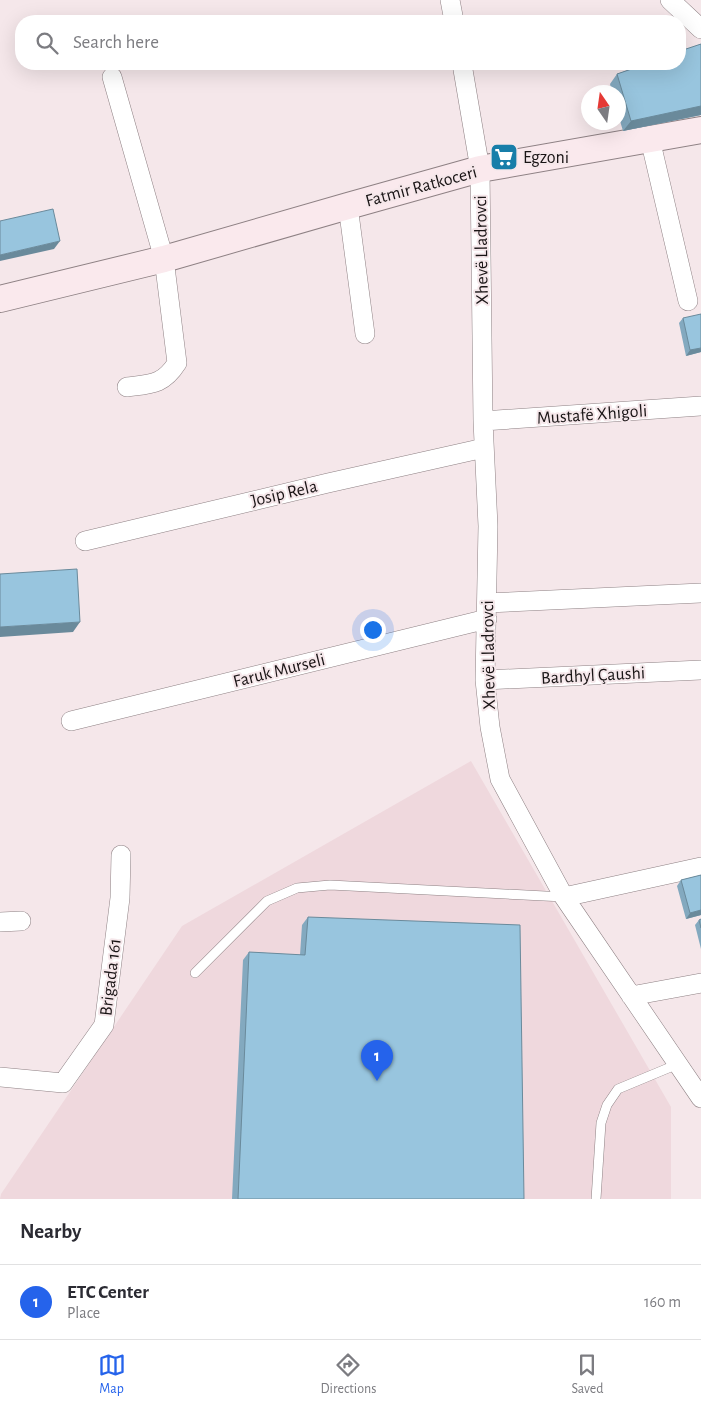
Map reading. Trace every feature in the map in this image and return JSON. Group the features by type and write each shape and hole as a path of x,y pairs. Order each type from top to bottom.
{"street":[{"path":"450,0 453,15"},
{"path":"670,0 701,29"},
{"name":"Xhevë Lladrovci","path":"463,70 480,169 483,422 488,526 485,680 490,726 500,779 564,897 678,1064 698,1088"},
{"path":"112,76 164,260 177,363 172,372 162,380 147,385 126,387"},
{"name":"Fatmir Ratkoceri","path":"0,299 164,260 480,169 701,130"},
{"path":"650,139 688,301"},
{"name":"Fatmir Ratkoceri","path":"348,206 365,334"},
{"name":"Mustafë Xhigoli","path":"483,422 701,406"},
{"name":"Josip Rela","path":"85,541 484,448"},
{"name":"Faruk Murseli","path":"71,721 487,611 701,593"},
{"name":"Bardhyl Çaushi","path":"485,680 701,670"},
{"name":"Brigada 161","path":"0,1077 63,1083 104,1025 120,898 121,855"},
{"path":"564,897 701,867"},
{"path":"0,922 21,921"},
{"path":"631,996 701,983"}],"lane":[{"path":"195,973 267,901 297,888 330,885 564,897"},
{"path":"596,1199 601,1122 607,1105 618,1089 678,1064"}],"shaded area":[{"path":"471,761 671,1107 671,1199 0,1199 1,1194 182,926"}],"building":[{"path":"701,44 701,106 631,121 626,104 626,85 620,85 617,74 629,70 686,70 686,49"},
{"path":"53,209 60,241 0,255 0,221"},
{"path":"701,314 701,348 690,350 683,318"},
{"path":"77,569 80,622 0,627 0,574"},
{"path":"701,875 701,910 690,913 681,880"},
{"path":"308,917 520,925 524,1199 238,1199 249,952 305,955"}],"place":[{"name":"Egzoni","path":"504,157"},
{"name":"ETC Center","path":"377,1081"}]}
